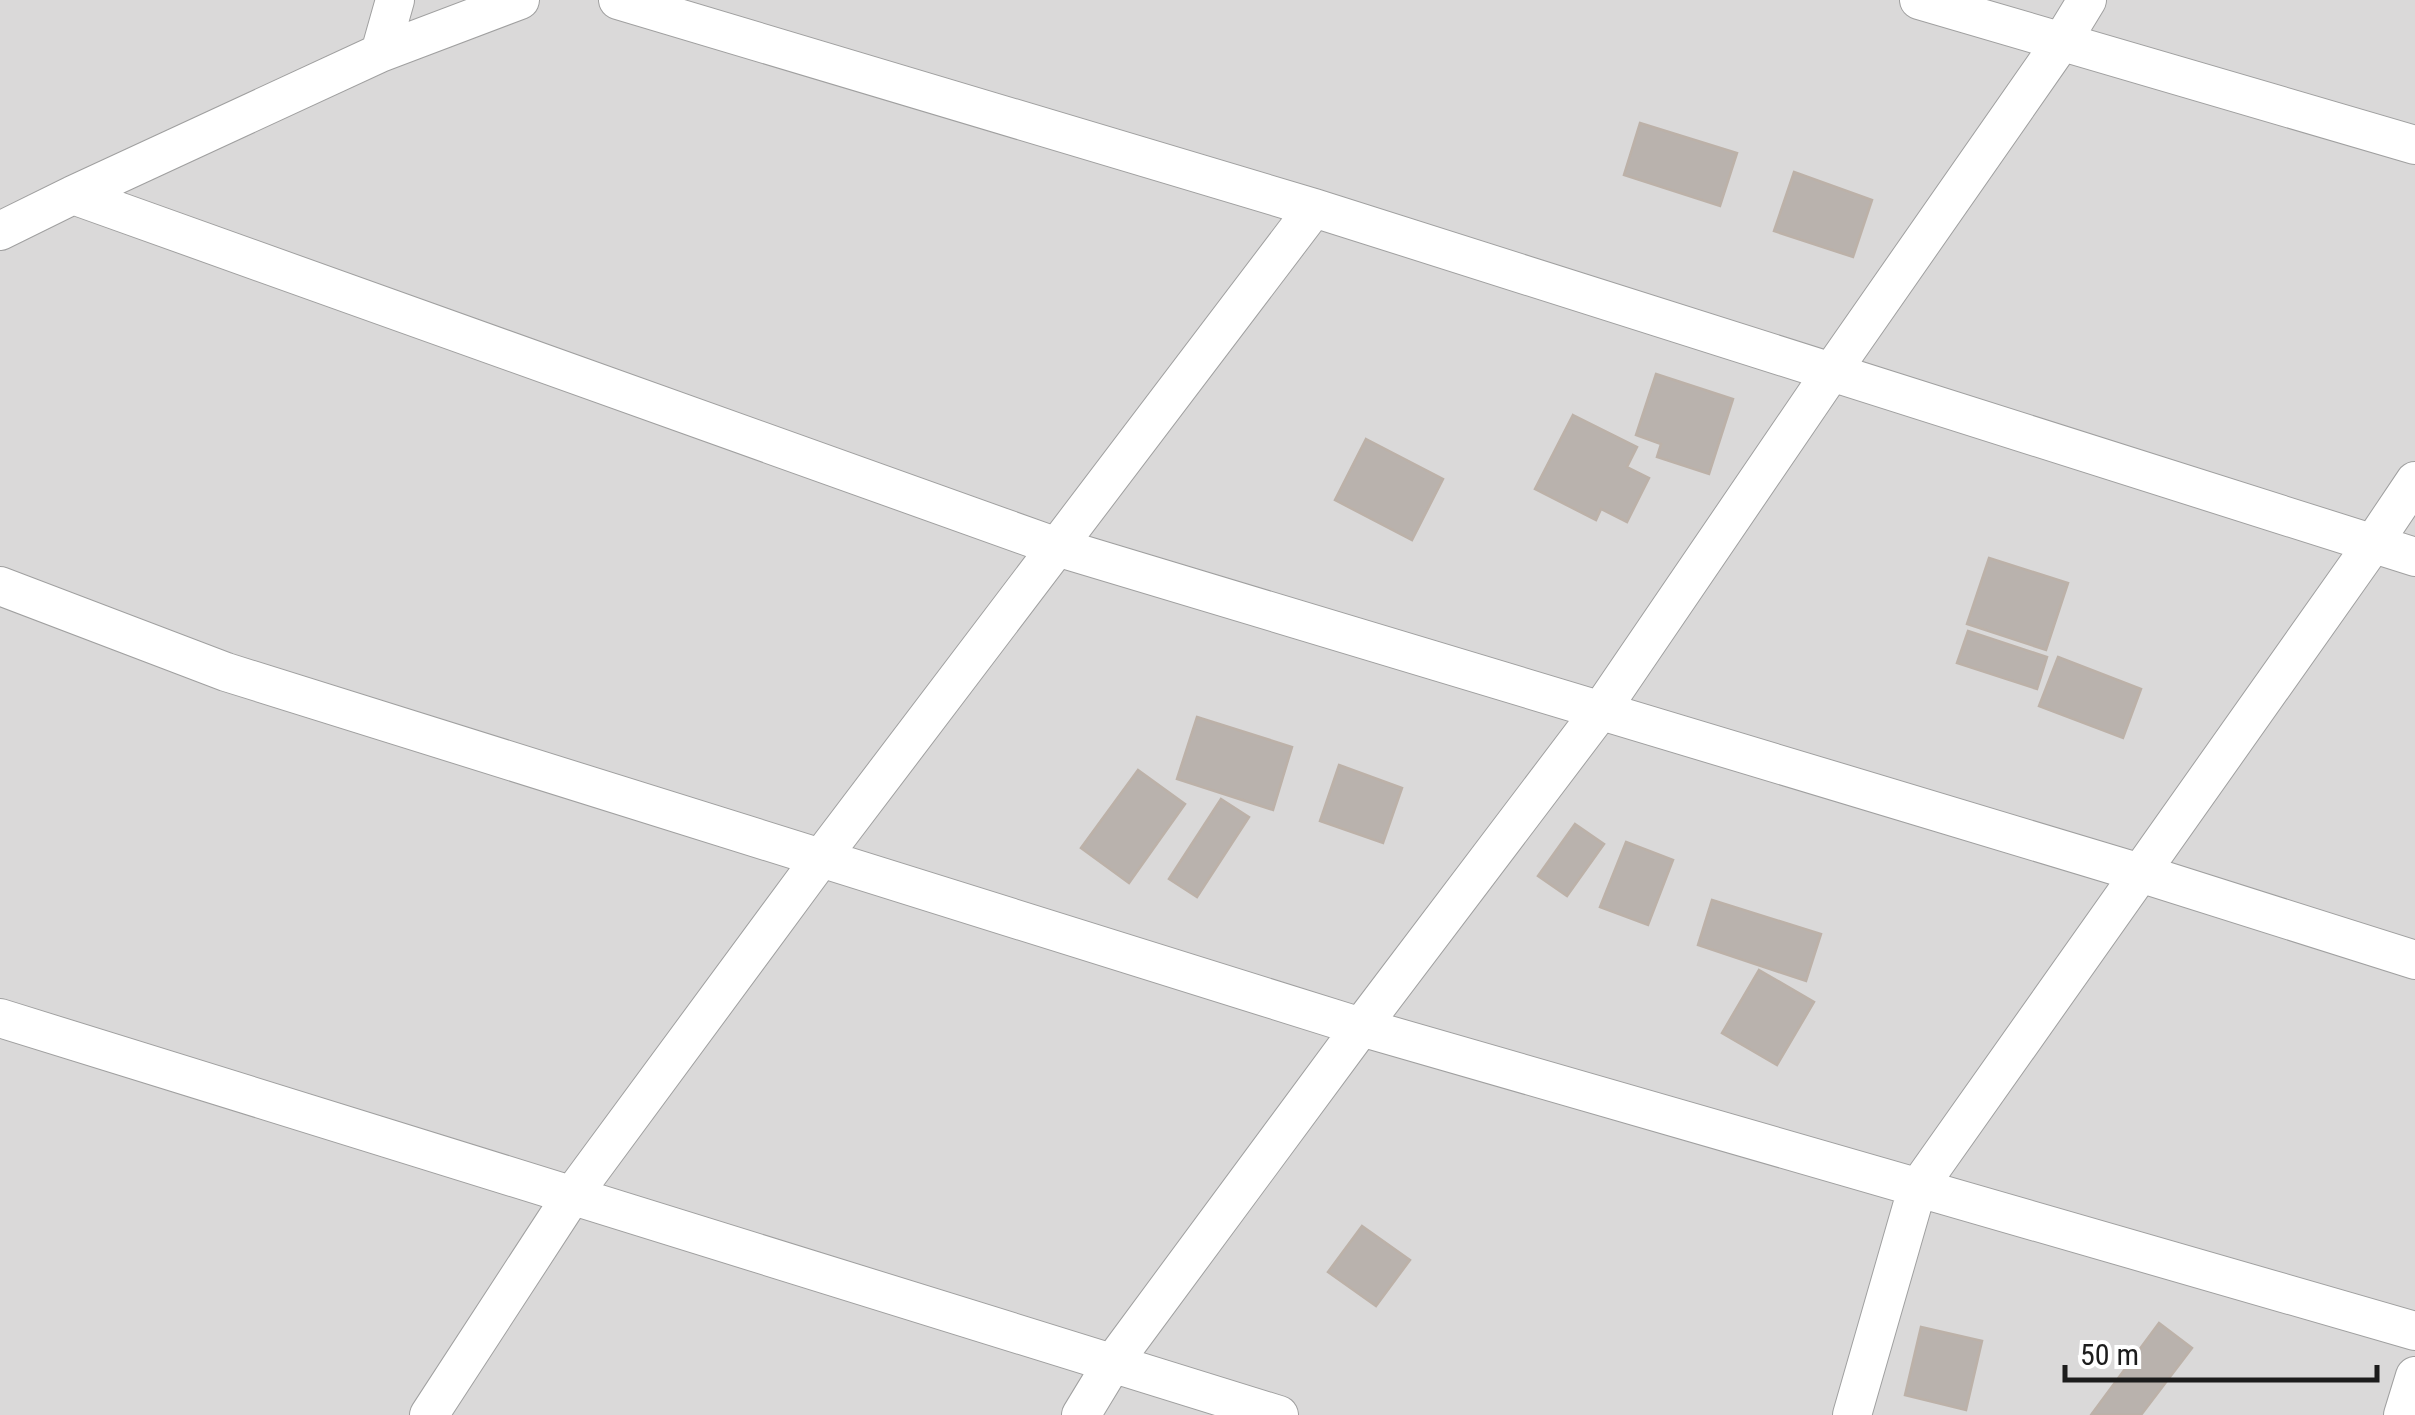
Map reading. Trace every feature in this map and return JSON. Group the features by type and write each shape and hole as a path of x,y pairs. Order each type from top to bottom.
{"street":[{"path":"380,54 395,0"},
{"path":"0,231 380,54 520,0"},
{"path":"618,0 1314,208 2415,557"},
{"path":"1919,0 2415,144"},
{"path":"1081,1415 1112,1364 1601,710 2087,0"},
{"path":"72,195 1056,547 2140,873 2415,960"},
{"path":"429,1415 571,1197 1314,208"},
{"path":"1852,1415 1918,1189 2415,481"},
{"path":"0,586 226,672 1361,1027 2415,1331"},
{"path":"0,1018 1278,1415"},
{"path":"2402,1415 2415,1376"}],"shaded area":[{"path":"0,0 2415,0 2415,1415 0,1415"}],"building":[{"path":"1640,123 1737,153 1720,206 1624,175"},
{"path":"1794,172 1872,200 1853,257 1774,231"},
{"path":"1656,374 1733,399 1709,474 1657,457 1661,444 1636,435"},
{"path":"1573,415 1637,447 1627,467 1649,478 1627,522 1601,509 1596,520 1535,489"},
{"path":"1366,439 1443,479 1412,540 1335,500"},
{"path":"1989,558 2068,583 2046,650 1967,624"},
{"path":"1968,631 2047,657 2037,689 1957,663"},
{"path":"2058,657 2141,689 2123,738 2039,706"},
{"path":"1197,717 1292,747 1273,810 1177,779"},
{"path":"1339,765 1402,788 1383,843 1320,821"},
{"path":"1138,770 1185,804 1129,883 1081,848"},
{"path":"1221,799 1249,817 1197,897 1169,879"},
{"path":"1575,824 1604,844 1567,896 1538,876"},
{"path":"1626,842 1673,860 1648,925 1600,907"},
{"path":"1712,900 1821,934 1806,981 1698,945"},
{"path":"1759,970 1814,1002 1777,1065 1722,1033"},
{"path":"1362,1226 1410,1260 1376,1306 1328,1272"},
{"path":"2159,1323 2192,1348 2141,1415 2091,1415"},
{"path":"1921,1327 1982,1341 1966,1410 1905,1395"}]}
